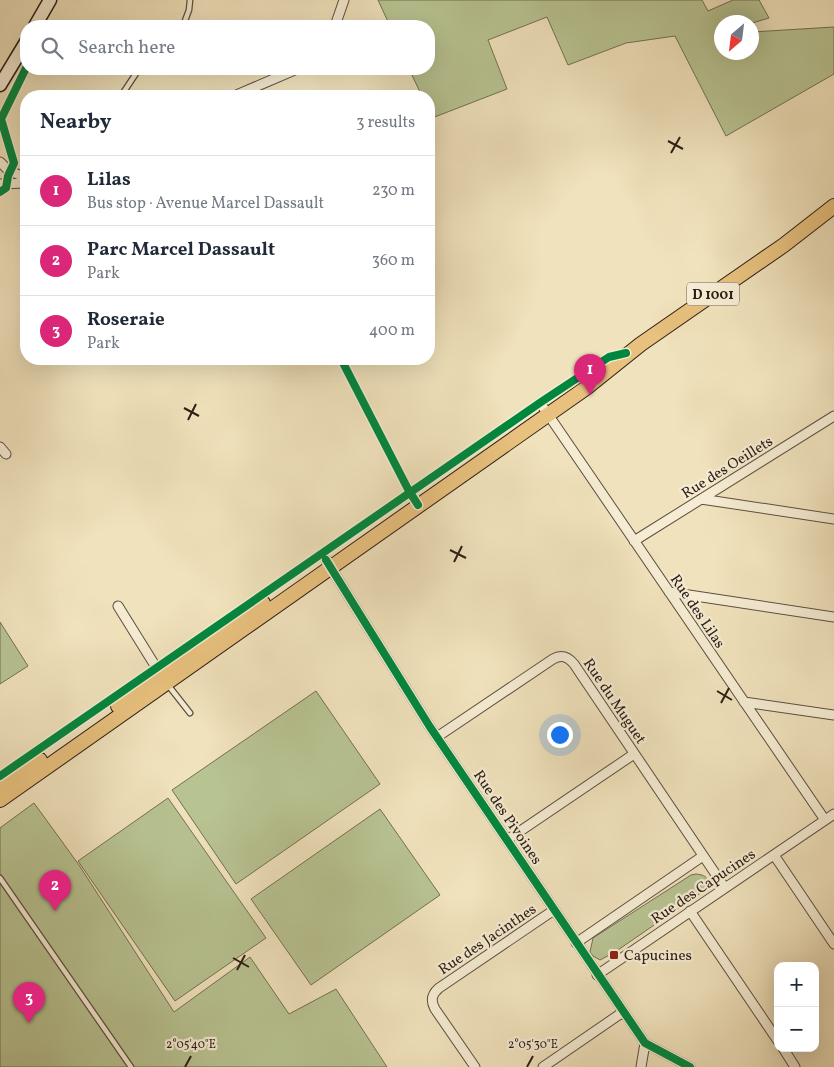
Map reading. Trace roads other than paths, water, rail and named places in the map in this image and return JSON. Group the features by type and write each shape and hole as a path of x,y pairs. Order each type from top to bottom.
{"main road":[{"name":"D 1001","path":"0,800 164,679 545,411 609,371 642,344 833,213"},
{"name":"D 1001","path":"0,788 164,679"}],"street":[{"path":"38,20 50,0"},
{"path":"337,20 344,0"},
{"path":"0,96 20,54"},
{"path":"0,86 12,69"},
{"path":"248,90 283,75"},
{"path":"0,162 11,172 20,176"},
{"path":"0,184 20,183"},
{"name":"Rue des Lilas","path":"545,411 824,820"},
{"name":"Rue des Oeillets","path":"634,541 834,416"},
{"path":"701,499 834,519"},
{"name":"Rue des Pivoines","path":"328,564 437,737 645,1043 690,1067"},
{"path":"668,592 834,617"},
{"path":"118,606 164,679"},
{"name":"Rue du Muguet","path":"437,737 553,659 563,656 569,659 725,888"},
{"path":"744,702 834,715"},
{"path":"507,840 634,754"},
{"path":"824,820 834,814"},
{"name":"Rue des Capucines","path":"597,975 824,820"},
{"path":"774,855 834,944"},
{"name":"Rue des Capucines","path":"576,943 703,856"},
{"name":"Rue des Jacinthes","path":"475,1067 433,1005 433,994 439,988 554,910"},
{"path":"690,911 774,1035"},
{"path":"543,1067 623,1012"},
{"path":"640,1067 645,1043"},
{"path":"786,1052 795,1067"}],"lane":[{"path":"185,20 190,0"},
{"path":"125,90 135,75"},
{"path":"164,679 190,713"},
{"path":"0,878 131,1067"}],"place":[{"name":"Lilas","path":"590,395"},
{"name":"Parc Marcel Dassault","path":"55,911"},
{"name":"Capucines","path":"614,955"},
{"name":"Roseraie","path":"29,1023"}]}
